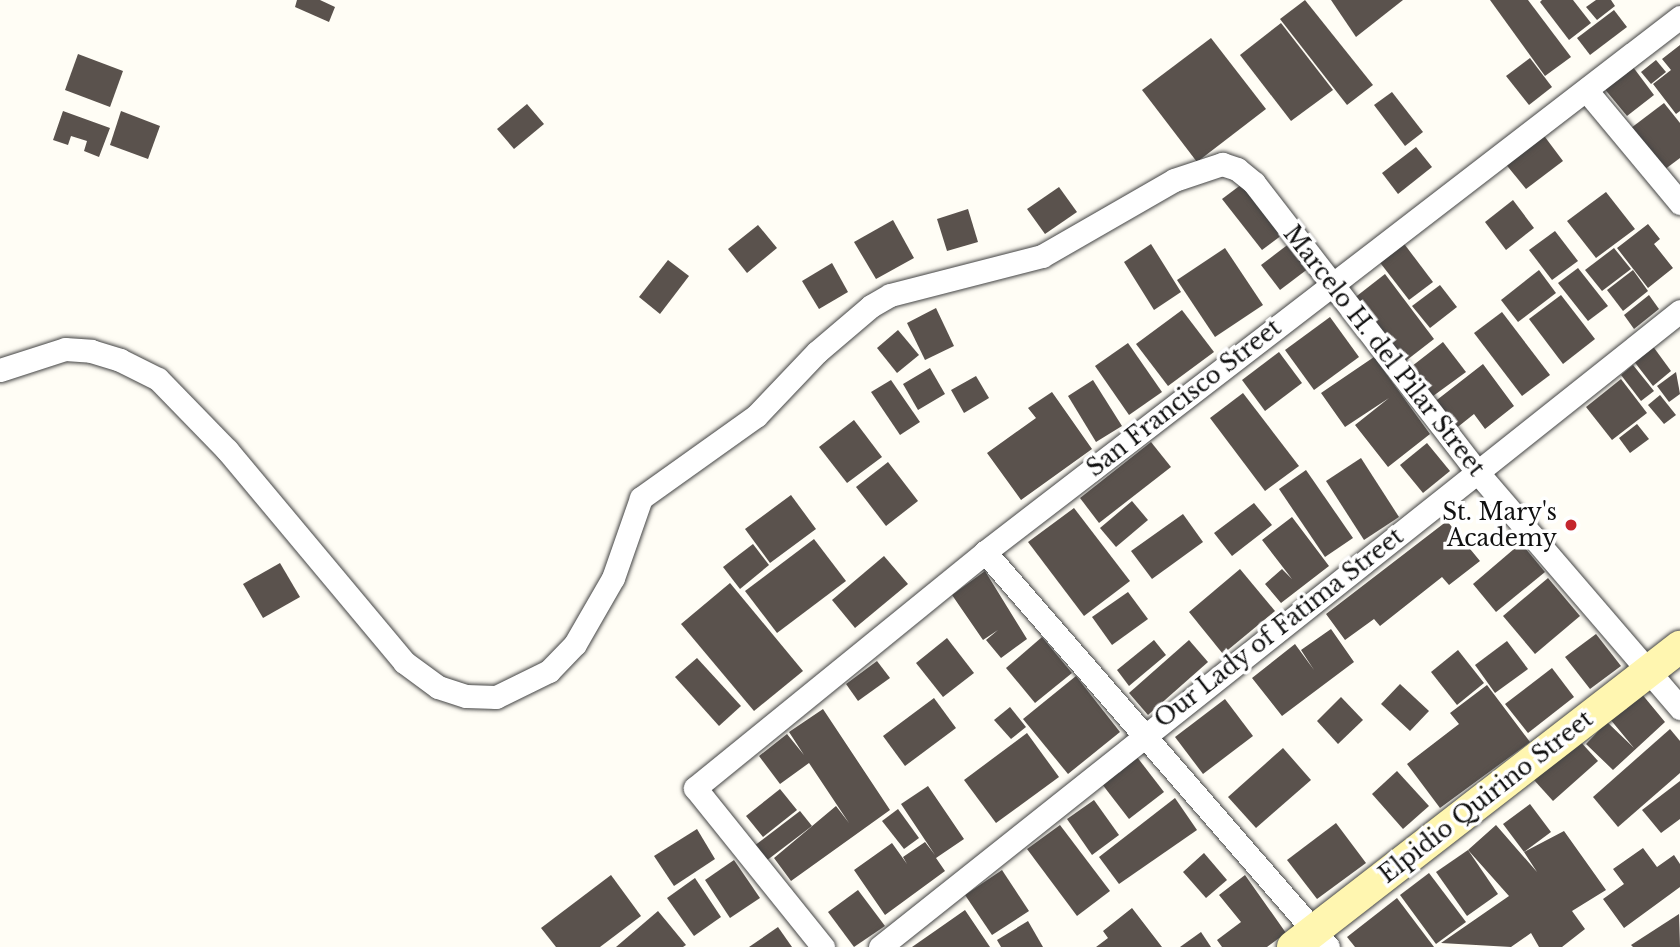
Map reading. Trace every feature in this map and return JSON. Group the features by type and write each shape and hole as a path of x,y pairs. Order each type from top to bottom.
{"street":[{"name":"San Francisco Street","path":"823,947 695,788 985,552 1680,17"},
{"path":"1586,90 1680,203"},
{"name":"Marcelo H. del Pilar Street","path":"0,370 65,349 91,351 120,360 158,379 227,450 404,662 438,687 466,696 496,697 549,671 575,644 613,578 641,498 756,416 817,352 871,306 890,295 1042,256 1209,165 1237,169 1254,183 1478,473 1680,708"},
{"name":"Our Lady of Fatima Street","path":"880,947 1144,734 1680,311"},
{"path":"985,552 1144,734 1312,941"},
{"name":"Elpidio Quirino Street","path":"1312,941 1680,647"}],"building":[{"path":"297,0 320,0 335,7 329,22 295,7"},
{"path":"1305,0 1373,85 1347,105 1280,19"},
{"path":"1331,0 1403,0 1356,37"},
{"path":"1490,0 1528,0 1571,57 1545,76"},
{"path":"1573,0 1591,23 1569,40 1540,2"},
{"path":"1596,0 1611,0 1615,6 1597,20 1586,7"},
{"path":"1614,10 1627,27 1590,55 1577,38"},
{"path":"1281,23 1333,90 1291,121 1240,55"},
{"path":"1211,38 1266,109 1197,162 1142,90"},
{"path":"1680,45 1680,111 1676,114 1653,84 1671,70 1662,59"},
{"path":"78,54 123,71 110,107 65,90"},
{"path":"1530,58 1552,87 1529,105 1506,76"},
{"path":"1656,60 1666,72 1651,84 1641,72"},
{"path":"1630,63 1654,95 1627,116 1603,87"},
{"path":"1392,92 1423,132 1405,146 1374,105"},
{"path":"1664,103 1680,123 1680,158 1664,170 1631,128"},
{"path":"527,104 544,124 514,149 497,129"},
{"path":"63,111 110,128 99,157 84,151 87,141 71,136 68,145 53,140"},
{"path":"121,111 160,126 148,159 110,145"},
{"path":"1542,133 1563,161 1526,189 1504,162"},
{"path":"1416,147 1432,167 1398,194 1382,173"},
{"path":"1242,184 1282,235 1262,250 1222,199"},
{"path":"1059,187 1077,212 1045,234 1027,209"},
{"path":"1606,192 1635,229 1596,258 1567,221"},
{"path":"1513,200 1534,228 1506,250 1485,222"},
{"path":"968,209 978,242 947,251 937,219"},
{"path":"893,220 914,258 876,279 854,242"},
{"path":"1648,224 1660,239 1654,244 1673,268 1648,288 1617,248"},
{"path":"758,225 777,248 747,273 728,249"},
{"path":"1555,231 1578,261 1552,280 1529,250"},
{"path":"1402,241 1433,282 1409,300 1378,260"},
{"path":"1290,243 1309,268 1280,290 1261,265"},
{"path":"1151,244 1181,292 1154,310 1124,262"},
{"path":"1225,248 1263,305 1215,337 1177,280"},
{"path":"1614,248 1631,269 1602,291 1585,270"},
{"path":"668,260 689,276 660,314 639,297"},
{"path":"832,263 848,292 819,309 802,281"},
{"path":"1578,268 1608,306 1588,321 1558,283"},
{"path":"1539,270 1556,293 1518,322 1501,300"},
{"path":"1633,270 1648,291 1623,311 1607,290"},
{"path":"1385,274 1434,339 1403,363 1353,299"},
{"path":"1440,285 1457,307 1430,328 1412,306"},
{"path":"1561,295 1595,339 1563,364 1529,319"},
{"path":"1649,295 1659,309 1634,329 1624,315"},
{"path":"936,308 954,346 925,360 907,323"},
{"path":"1182,310 1214,352 1168,386 1136,344"},
{"path":"1502,312 1550,375 1522,396 1474,333"},
{"path":"1330,317 1359,357 1314,390 1285,350"},
{"path":"898,330 919,355 897,373 877,348"},
{"path":"1443,342 1466,372 1429,399 1407,370"},
{"path":"1128,343 1162,392 1129,415 1095,366"},
{"path":"1652,345 1671,371 1653,386 1633,360"},
{"path":"1279,352 1302,383 1265,411 1242,380"},
{"path":"1374,357 1430,434 1388,467 1355,425 1389,398 1345,427 1321,393"},
{"path":"1483,364 1514,406 1485,429 1474,414 1454,430 1433,403"},
{"path":"1633,365 1654,391 1641,401 1621,375"},
{"path":"930,368 945,394 918,410 903,384"},
{"path":"1676,372 1680,394 1669,402 1657,386"},
{"path":"976,376 989,398 964,413 951,390"},
{"path":"1621,379 1647,413 1612,440 1586,407"},
{"path":"891,380 920,422 900,435 871,392"},
{"path":"1093,380 1122,426 1096,442 1068,396"},
{"path":"1052,392 1092,449 1021,500 987,453 1036,418 1028,408"},
{"path":"1243,393 1299,466 1265,491 1210,418"},
{"path":"1660,395 1676,415 1664,424 1648,405"},
{"path":"854,420 882,457 847,483 819,447"},
{"path":"1637,424 1649,439 1630,453 1619,438"},
{"path":"1151,442 1171,467 1099,523 1080,498"},
{"path":"1427,443 1450,471 1423,493 1400,465"},
{"path":"1361,458 1399,517 1364,540 1326,481"},
{"path":"888,462 918,501 886,526 856,487"},
{"path":"1306,470 1353,538 1325,557 1279,489"},
{"path":"791,495 816,529 770,563 745,529"},
{"path":"1132,501 1148,520 1116,547 1100,528"},
{"path":"1254,503 1272,525 1232,556 1214,533"},
{"path":"1074,508 1130,581 1084,616 1028,542"},
{"path":"1183,514 1203,542 1152,579 1131,551"},
{"path":"1292,517 1329,566 1281,603 1265,584 1282,569 1292,579 1262,540"},
{"path":"1447,521 1480,561 1449,585 1442,577 1380,626 1374,619 1345,640 1326,614"},
{"path":"814,539 846,581 777,633 745,591"},
{"path":"1521,543 1545,572 1496,612 1473,584"},
{"path":"753,544 769,565 740,589 723,567"},
{"path":"884,556 908,584 855,628 832,600"},
{"path":"280,563 300,597 263,618 243,584"},
{"path":"1240,569 1275,611 1223,654 1189,612"},
{"path":"985,571 1027,639 1001,658 986,640 998,630 983,640 952,595"},
{"path":"1548,578 1580,616 1535,654 1503,616"},
{"path":"730,583 803,671 754,711 681,624"},
{"path":"1128,592 1148,619 1112,645 1092,617"},
{"path":"1331,629 1354,662 1282,716 1252,678 1295,644 1314,670 1301,650"},
{"path":"1596,634 1621,666 1590,689 1565,657"},
{"path":"1042,637 1072,673 1035,703 1006,668"},
{"path":"947,638 974,673 943,697 916,663"},
{"path":"1154,640 1166,655 1129,686 1117,670"},
{"path":"1189,640 1208,662 1148,715 1129,693"},
{"path":"1507,641 1528,669 1495,693 1475,665"},
{"path":"1458,650 1484,683 1457,705 1431,672"},
{"path":"697,658 741,706 719,726 675,677"},
{"path":"877,661 890,678 858,701 846,684"},
{"path":"1552,668 1574,697 1528,733 1505,704"},
{"path":"1076,676 1120,732 1068,774 1023,719"},
{"path":"1400,684 1429,711 1410,731 1381,704"},
{"path":"1487,685 1530,742 1440,808 1407,764 1459,724 1450,713"},
{"path":"1641,693 1665,722 1613,770 1586,744 1607,722 1634,748 1610,719"},
{"path":"1341,697 1363,720 1338,744 1317,721"},
{"path":"934,698 956,728 905,766 883,736"},
{"path":"1225,699 1253,736 1203,774 1175,737"},
{"path":"1010,707 1026,727 1011,739 994,720"},
{"path":"823,709 890,810 791,881 774,858 836,806 849,823 809,763 780,784 759,756 787,734 804,755 789,732"},
{"path":"1670,729 1680,741 1680,773 1618,827 1593,797"},
{"path":"1027,733 1059,777 996,823 964,780"},
{"path":"1579,740 1598,761 1553,801 1534,780"},
{"path":"1283,748 1311,780 1256,828 1228,797"},
{"path":"1137,757 1164,792 1129,819 1102,784"},
{"path":"1397,771 1429,806 1403,829 1372,794"},
{"path":"1680,781 1680,819 1661,833 1642,810"},
{"path":"928,786 964,839 936,858 945,871 885,915 854,870 892,843 907,864 903,857 925,842 935,855 901,804"},
{"path":"780,789 797,810 763,837 746,816"},
{"path":"1175,798 1197,830 1119,884 1099,857"},
{"path":"1094,800 1119,835 1092,855 1067,819"},
{"path":"1530,804 1551,832 1524,852 1503,824"},
{"path":"898,809 919,838 904,849 882,821"},
{"path":"800,811 812,826 766,861 754,846"},
{"path":"1336,823 1366,863 1317,899 1287,860"},
{"path":"1060,825 1110,891 1077,916 1027,849"},
{"path":"1496,825 1537,872 1524,852 1564,831 1606,890 1572,911 1585,929 1562,947 1539,947 1531,933 1511,947 1441,943 1509,896 1468,850"},
{"path":"697,829 715,859 674,886 654,856"},
{"path":"1643,848 1657,867 1674,855 1680,864 1680,887 1624,928 1603,899 1624,884 1613,869"},
{"path":"1468,850 1498,894 1467,916 1436,872"},
{"path":"1204,853 1227,880 1206,898 1183,872"},
{"path":"734,860 760,898 730,918 705,880"},
{"path":"1002,870 1029,911 992,935 965,895"},
{"path":"1429,873 1466,922 1436,944 1400,895"},
{"path":"611,875 641,916 600,947 556,947 541,928"},
{"path":"1245,875 1286,933 1267,947 1222,947 1217,940 1241,922 1219,895"},
{"path":"695,878 721,917 694,936 667,898"},
{"path":"858,890 885,926 854,947 828,912"},
{"path":"1397,898 1434,947 1355,947 1347,937"},
{"path":"1132,908 1162,947 1096,947 1108,938 1103,931"},
{"path":"965,910 990,947 912,947 935,931"},
{"path":"658,911 686,945 616,947"},
{"path":"1679,914 1680,947 1631,945"},
{"path":"1028,921 1043,947 1001,947 997,940"},
{"path":"778,927 792,947 749,947"},
{"path":"1201,932 1211,947 1180,947"}],"place":[{"name":"St. Mary's Academy","path":"1571,525"}]}
